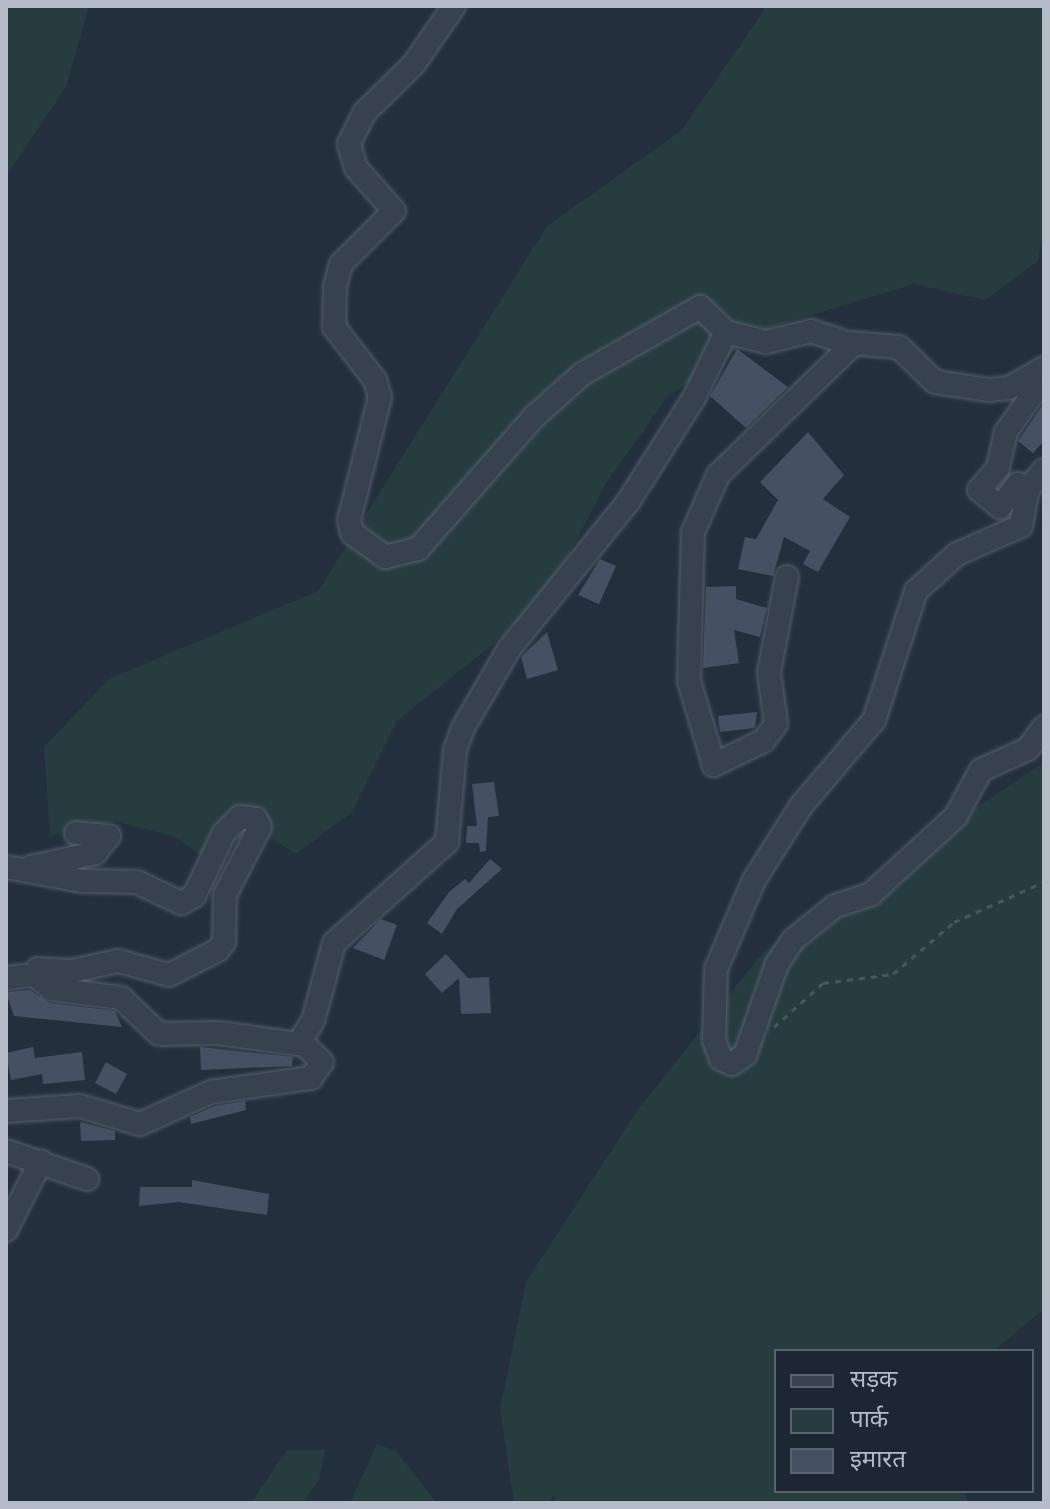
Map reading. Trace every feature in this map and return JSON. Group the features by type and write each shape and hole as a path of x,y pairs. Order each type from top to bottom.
{"street":[{"path":"454,6 414,64 365,112 349,144 356,168 394,211 341,264 335,287 334,327 375,380 380,397 349,520 352,533 385,557 418,549 535,416 582,374 700,307 726,332 766,342 811,331 853,344 902,348 935,382 989,390 1013,387 1044,368"},
{"path":"301,1042 334,943 447,842 455,750 499,665 617,518 694,398 726,332"},
{"path":"787,577 769,672 776,724 763,741 714,765 689,681 687,553 696,522 718,475 853,344"},
{"path":"1028,489 1018,484 1000,507 979,493 1000,464 1006,432 1044,378"},
{"path":"1044,470 1028,489 1016,533 966,549 916,591 874,720 801,806 754,880 716,969 714,1040 721,1059 732,1064 745,1055 777,964 793,940 835,906 871,894 956,816 981,770 1028,749 1044,727"},
{"path":"14,868 82,881 137,882 181,903 194,896 204,863 237,819 251,817 260,824 225,895 224,942 218,950 169,975 126,961 72,971 38,969 35,975"},
{"path":"14,868 95,853 109,836 76,833"},
{"path":"6,978 35,975 51,989 121,998 159,1034 301,1042 322,1062 311,1078 218,1091 140,1124 80,1106 6,1111"},
{"path":"6,1151 87,1179"},
{"path":"6,1230 41,1161"}],"path":[{"path":"766,1035 823,983 893,974 954,922 1044,882"}],"green space":[{"path":"6,6 89,6 66,87 6,176"},
{"path":"767,6 1044,6 1044,228 1038,261 985,300 914,284 772,327 667,397 605,485 554,583 498,640 397,721 352,812 296,854 251,826 205,859 174,836 113,821 50,836 44,747 109,679 318,591 547,226 681,131"},
{"path":"1044,762 1044,1309 995,1349 774,1349 774,1493 965,1493 967,1503 558,1503 553,1495 550,1503 514,1503 500,1409 526,1282 637,1111 763,952"},
{"path":"377,1444 396,1451 437,1503 350,1503"},
{"path":"287,1450 325,1450 319,1480 303,1503 251,1503"}],"building":[{"path":"737,349 788,387 746,428 710,396"},
{"path":"1044,403 1044,441 1033,453 1018,441"},
{"path":"808,432 844,475 823,499 850,517 818,572 803,564 810,551 784,537 773,576 738,569 745,537 756,539 778,500 760,482"},
{"path":"600,559 616,566 599,604 578,595"},
{"path":"736,586 736,599 767,608 760,637 734,630 739,663 703,668 706,587"},
{"path":"547,632 558,670 527,679 521,657"},
{"path":"757,712 755,728 720,732 718,716"},
{"path":"494,782 499,816 488,817 486,851 480,852 479,843 466,843 467,826 477,826 472,784"},
{"path":"490,859 502,869 457,909 442,934 427,923 449,892 465,879 469,883"},
{"path":"381,919 397,925 384,960 353,948"},
{"path":"446,954 468,978 489,977 491,1013 461,1014 459,978 442,993 425,974"},
{"path":"30,990 49,1003 115,1011 122,1027 14,1016 6,992"},
{"path":"33,1047 35,1058 82,1052 85,1080 43,1084 42,1074 11,1080 6,1053"},
{"path":"200,1047 293,1057 292,1066 201,1070"},
{"path":"106,1062 127,1074 116,1094 95,1083"},
{"path":"245,1101 246,1110 191,1124 190,1117 215,1106"},
{"path":"80,1122 115,1131 115,1140 81,1141"},
{"path":"192,1180 269,1194 267,1215 179,1202 139,1206 140,1187 192,1187"}]}
